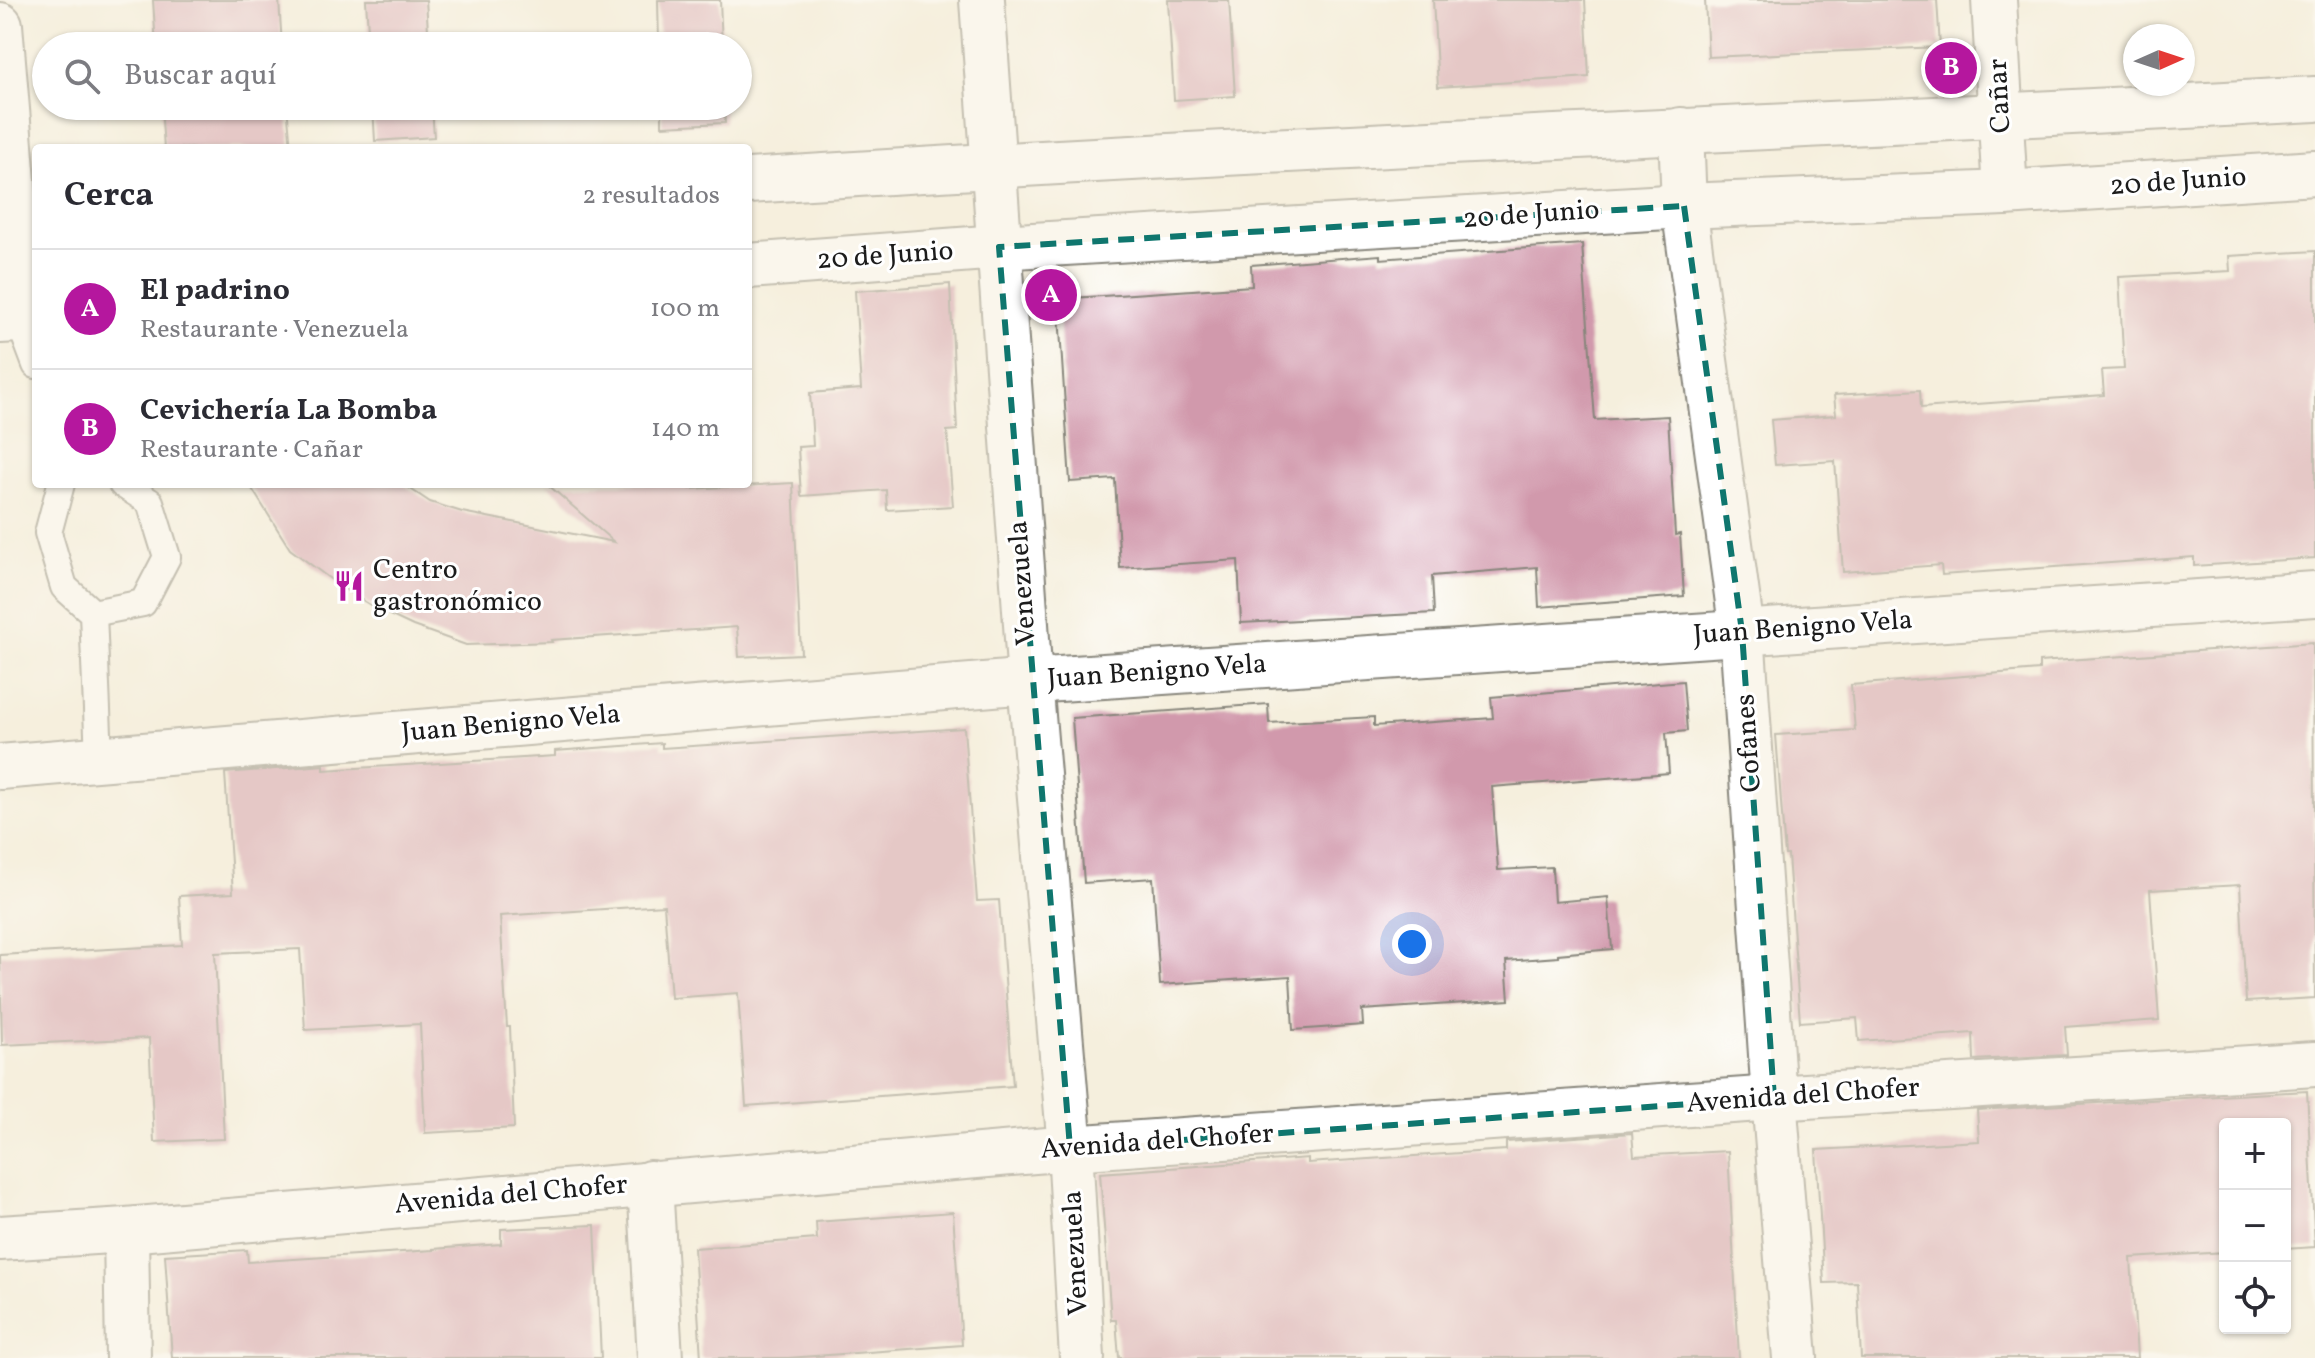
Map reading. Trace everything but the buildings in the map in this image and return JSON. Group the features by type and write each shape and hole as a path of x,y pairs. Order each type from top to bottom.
{"street":[{"name":"Venezuela","path":"982,0 1030,681 1070,1148 1082,1358"},
{"name":"Cañar","path":"1994,0 2005,193"},
{"path":"0,25 18,230 18,320"},
{"path":"752,181 993,164 2001,117 2315,99"},
{"name":"Cofanes","path":"1681,130 1684,206 1742,632 1795,1358"},
{"name":"20 de Junio","path":"752,266 999,247 1684,206 2005,193 2315,173"},
{"name":"Juan Benigno Vela","path":"0,767 1030,681 2315,594"},
{"name":"Avenida del Chofer","path":"0,1238 126,1230 1070,1148 1774,1098 2315,1064"},
{"path":"650,1183 660,1358"},
{"path":"126,1230 128,1358"}],"lane":[{"path":"18,320 32,355"},
{"path":"60,488 48,533 64,587 93,613 99,758"},
{"path":"93,613 143,603 167,557 150,502 128,488"}],"highlighted area":[{"path":"1684,206 1742,632 1774,1098 1070,1148 999,247"}],"place":[{"name":"Cevichería La Bomba","path":"1951,68"},
{"name":"El padrino","path":"1051,295"},
{"name":"Centro gastronómico","path":"349,586"}]}
